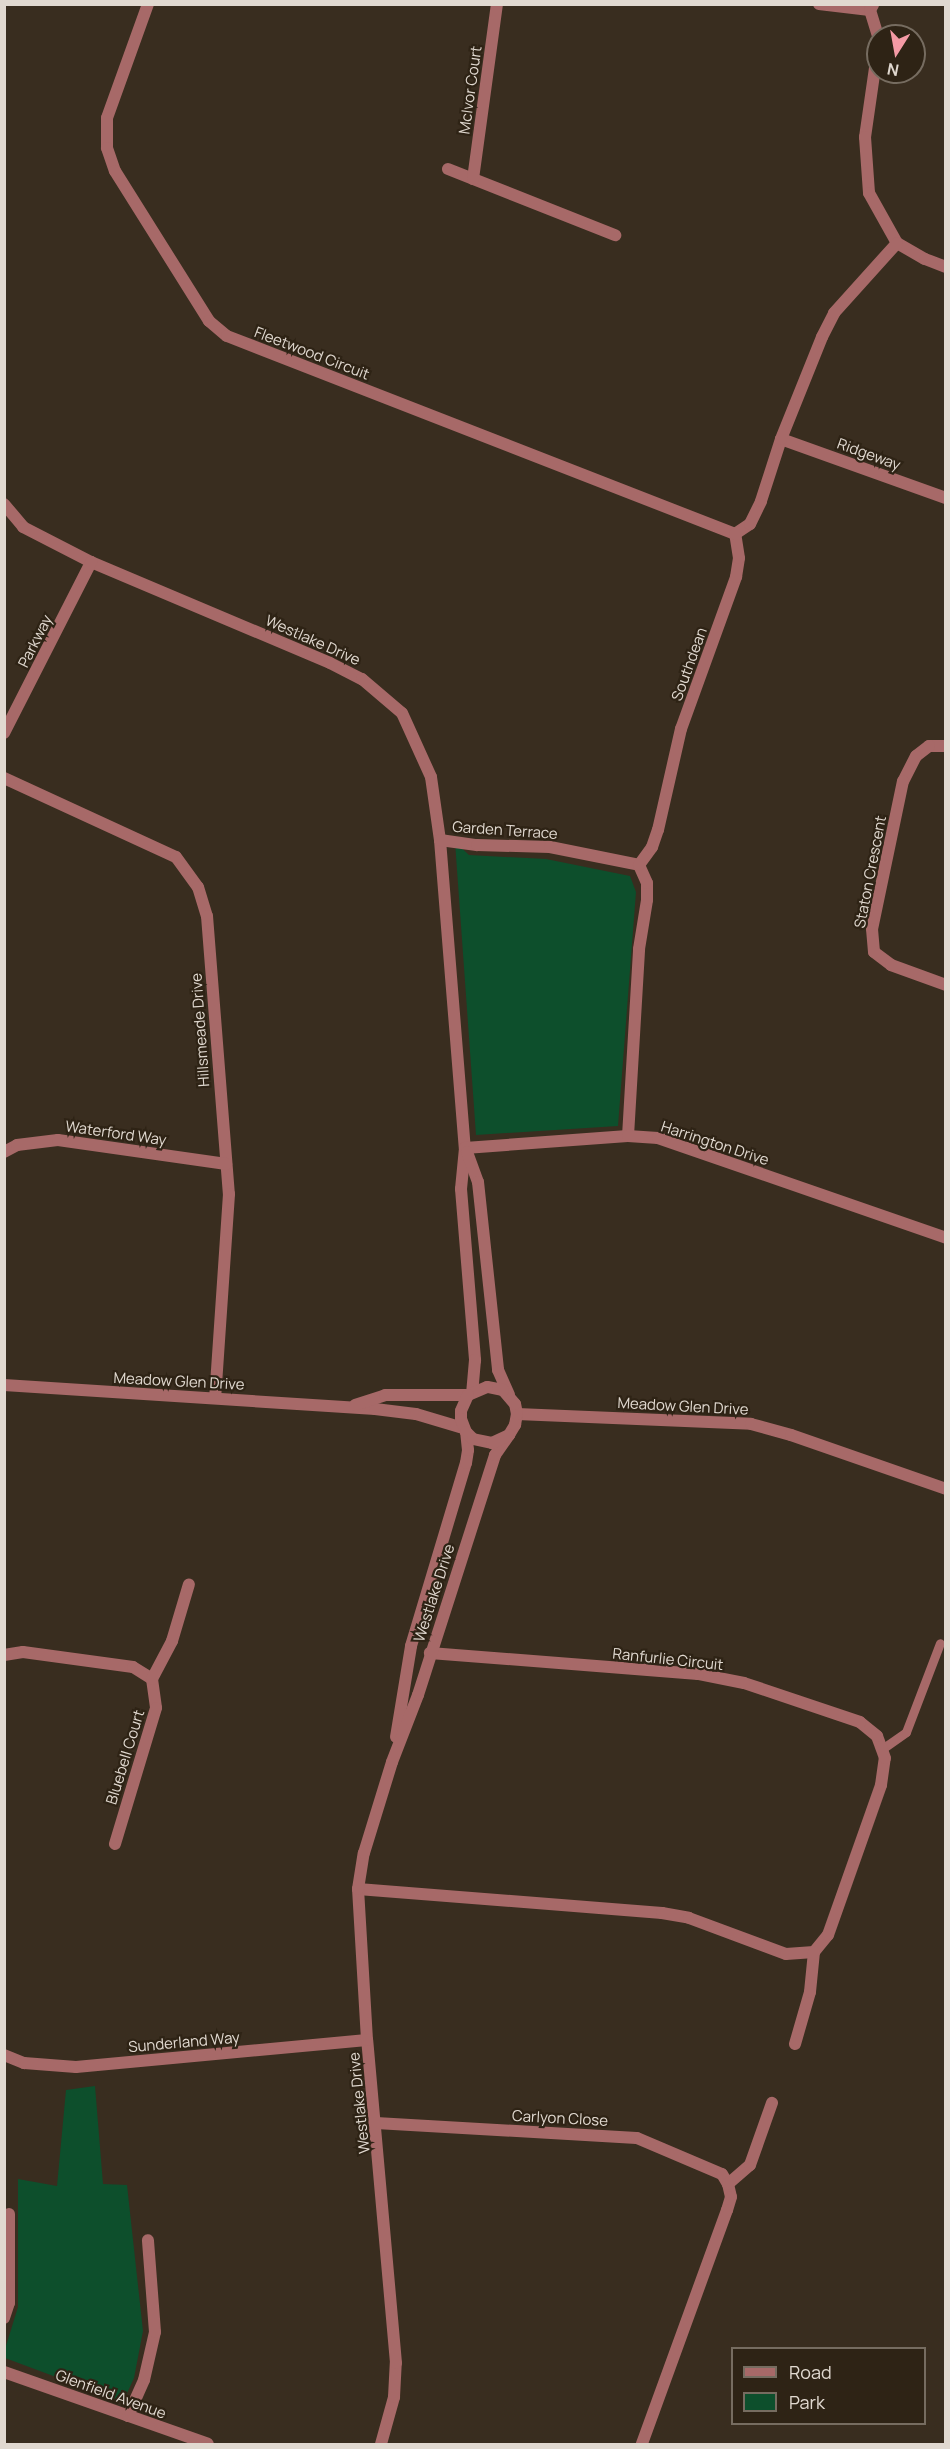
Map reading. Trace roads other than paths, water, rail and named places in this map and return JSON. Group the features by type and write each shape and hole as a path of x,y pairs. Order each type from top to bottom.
{"street":[{"name":"Fleetwood Circuit","path":"148,4 107,118 107,148 115,171 209,321 227,336 735,534"},
{"name":"McIvor Court","path":"473,179 497,4"},
{"path":"819,4 872,7 876,24"},
{"path":"873,84 865,137 869,193 897,243 945,267"},
{"path":"448,169 615,235"},
{"path":"735,534 750,524 757,509 822,337 834,314 897,243"},
{"name":"Ridgeway","path":"782,439 945,498"},
{"name":"Westlake Drive","path":"4,504 23,527 91,562 312,655 362,679 402,713 431,777 440,840 465,1148 461,1190 474,1360 470,1394"},
{"name":"Southdean","path":"639,865 652,847 658,830 681,729 736,577 740,558 735,534"},
{"name":"Parkway","path":"4,733 91,562"},
{"name":"Staton Crescent","path":"945,746 929,746 916,756 903,782 872,929 874,952 891,965 945,985"},
{"name":"Hillsmeade Drive","path":"4,778 176,857 198,887 207,916 229,1194 215,1398"},
{"name":"Garden Terrace","path":"440,840 477,845 550,846 639,865"},
{"path":"628,1136 639,949 647,900 647,883 639,865"},
{"name":"Harrington Drive","path":"465,1148 628,1136 658,1138 945,1238"},
{"name":"Waterford Way","path":"4,1152 17,1145 58,1140 226,1164"},
{"name":"Westlake Drive","path":"465,1148 478,1182 498,1370 509,1395"},
{"name":"Meadow Glen Drive","path":"4,1385 351,1406 416,1414 465,1430"},
{"path":"487,1387 495,1387 509,1395 517,1414 515,1425 509,1435 492,1443 474,1439 465,1430 461,1411 470,1394 487,1387"},
{"name":"Meadow Glen Drive","path":"351,1406 385,1395 470,1394"},
{"name":"Meadow Glen Drive","path":"517,1414 751,1424 791,1435 945,1488"},
{"name":"Westlake Drive","path":"392,1762 411,1646 466,1463 468,1450 465,1430"},
{"name":"Westlake Drive","path":"381,2445 394,2397 396,2363 367,2040 358,1889 364,1853 392,1762 418,1695 495,1455 509,1435"},
{"path":"4,1655 23,1652 134,1667 152,1679 172,1641 189,1584"},
{"name":"Ranfurlie Circuit","path":"430,1653 698,1674 744,1683 860,1722 878,1736 882,1749"},
{"name":"Bluebell Court","path":"115,1844 156,1708 152,1679"},
{"path":"795,2044 810,1992 814,1952 828,1935 881,1785 885,1758 882,1749"},
{"path":"358,1889 662,1913 689,1918 786,1954 814,1952"},
{"name":"Sunderland Way","path":"4,2055 24,2063 76,2067 367,2040"},
{"path":"642,2445 727,2210 730,2197 728,2184 750,2165 772,2103"},
{"name":"Carlyon Close","path":"376,2123 637,2138 706,2166 722,2175 728,2184"},
{"path":"4,2318 9,2304 9,2214"},
{"path":"128,2416 144,2380 155,2332 148,2240"},
{"name":"Glenfield Avenue","path":"4,2372 208,2445"}],"lane":[{"path":"882,1749 906,1732 940,1643"}]}
